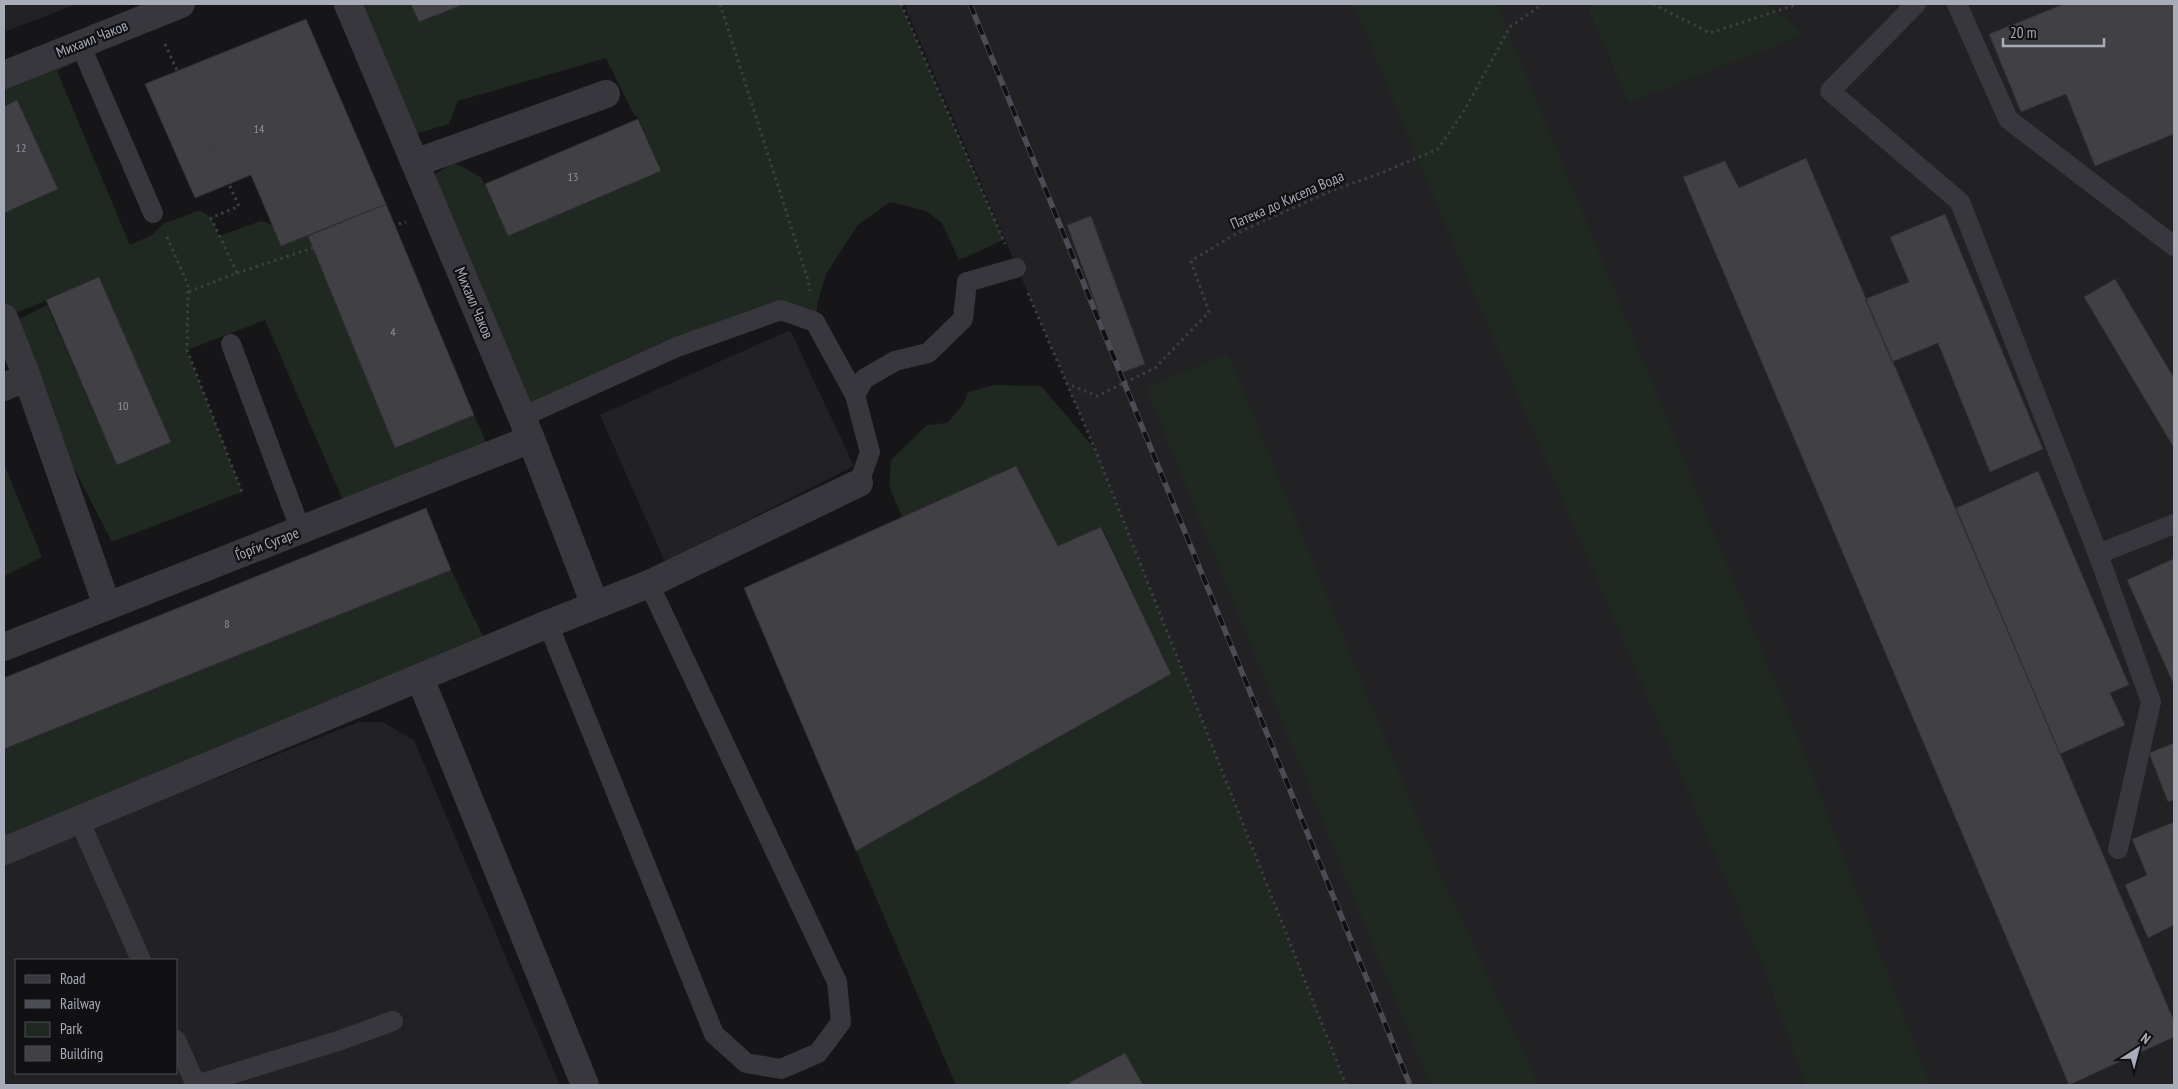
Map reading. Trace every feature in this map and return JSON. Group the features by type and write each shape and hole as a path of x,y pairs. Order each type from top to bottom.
{"street":[{"name":"Михаил Чаков","path":"4,74 181,4"},
{"name":"Михаил Чаков","path":"348,4 526,428 595,605"},
{"path":"415,163 606,94"},
{"path":"4,318 16,382 107,606"},
{"name":"Ѓорѓи Сугаре","path":"4,647 301,531 526,428"},
{"path":"4,851 548,624 649,584 859,482"},
{"path":"420,678 585,1085"}],"lane":[{"path":"1916,4 1830,91 1960,202 2098,554 2151,702 2118,849"},
{"path":"1958,4 2008,119 2174,246"},
{"path":"80,44 153,213"},
{"path":"854,395 864,379 895,361 928,353 963,319 967,282 1016,268"},
{"path":"526,428 676,347 782,310 815,322 854,395 870,452 859,482"},
{"path":"230,344 301,531"},
{"path":"2098,554 2174,524"},
{"path":"548,624 714,1034 746,1063 781,1069 818,1054 840,1022 837,982 649,584"},
{"path":"80,820 141,959"},
{"path":"178,1044 196,1085 338,1041 393,1021"}],"path":[{"path":"720,4 808,280 815,322"},
{"path":"901,4 1095,449 1346,1085"},
{"name":"Патека до Кисела Вода","path":"1066,383 1097,396 1155,368 1208,312 1191,261 1237,233 1331,191 1381,173 1438,149 1464,110 1510,27 1543,4"},
{"path":"1653,4 1710,33 1798,4"},
{"path":"164,42 239,206 211,218 237,274"},
{"path":"153,213 172,243 188,285 187,350 242,492"},
{"path":"188,292 313,248 407,221"}],"shaded area":[{"path":"4,4 77,4 4,32"},
{"path":"904,4 1586,4 1628,103 1803,35 1769,4 2174,4 2174,1085 1346,1085 1095,449"},
{"path":"790,330 854,466 665,562 600,415"},
{"path":"359,722 382,722 414,740 560,1085 4,1085 4,862"}],"green space":[{"path":"349,4 411,4 419,22 464,4 901,4 1004,240 959,260 942,223 926,211 890,202 858,225 826,274 818,302 815,322 781,310 524,415 424,181 453,163 481,177 508,236 661,171 639,119 633,113 606,58 458,101 449,124 405,137"},
{"path":"1353,4 1497,4 1806,757 1930,1085 1805,1085 1767,976 1458,256"},
{"path":"1586,4 1769,4 1804,35 1628,103"},
{"path":"72,47 78,61 57,71 130,245 152,235 163,224 200,210 211,218 219,236 261,221 308,236 395,447 474,415 492,455 348,512 265,320 187,350 242,492 112,542 27,377 7,325 47,305 117,465 170,442 99,278 4,318 4,213 57,189 17,101 4,107 4,75"},
{"path":"1228,353 1439,871 1539,1085 1430,1085 1146,388"},
{"path":"995,385 1041,386 1095,449 1346,1085 956,1085 856,851 1171,674 1102,527 1058,546 1016,467 902,517 889,486 891,460 927,425 947,423 963,405 968,392"},
{"path":"4,464 42,557 4,576"},
{"path":"451,570 489,649 4,851 4,749"}],"building":[{"path":"411,4 464,4 419,22"},
{"path":"2064,4 2174,4 2174,134 2095,166 2066,94 2021,112 1989,34"},
{"path":"306,19 386,204 281,246 251,175 195,198 145,84"},
{"path":"17,100 58,189 4,213 4,107"},
{"path":"638,119 661,171 508,236 485,184"},
{"path":"1806,158 2174,1021 2174,1037 2069,1085 1683,177 1725,161 1739,188"},
{"path":"386,204 474,415 395,448 308,236"},
{"path":"1945,214 2043,449 1990,472 1938,343 1892,362 1865,299 1909,282 1890,237"},
{"path":"1091,216 1145,364 1121,373 1067,225"},
{"path":"99,277 171,442 117,465 46,300"},
{"path":"2115,279 2174,378 2174,448 2084,297"},
{"path":"1016,466 1058,546 1101,527 1171,674 856,851 744,588"},
{"path":"2038,471 2129,685 2110,693 2125,725 2060,754 1956,508"},
{"path":"426,508 451,570 4,749 4,678"},
{"path":"2173,559 2174,562 2174,685 2127,580"},
{"path":"2174,743 2174,800 2168,802 2149,753"},
{"path":"2174,822 2174,925 2148,938 2125,885 2147,875 2132,839"},
{"path":"1125,1053 1143,1085 1070,1085 1069,1083"}],"railway":[{"path":"970,4 1410,1085"}]}
